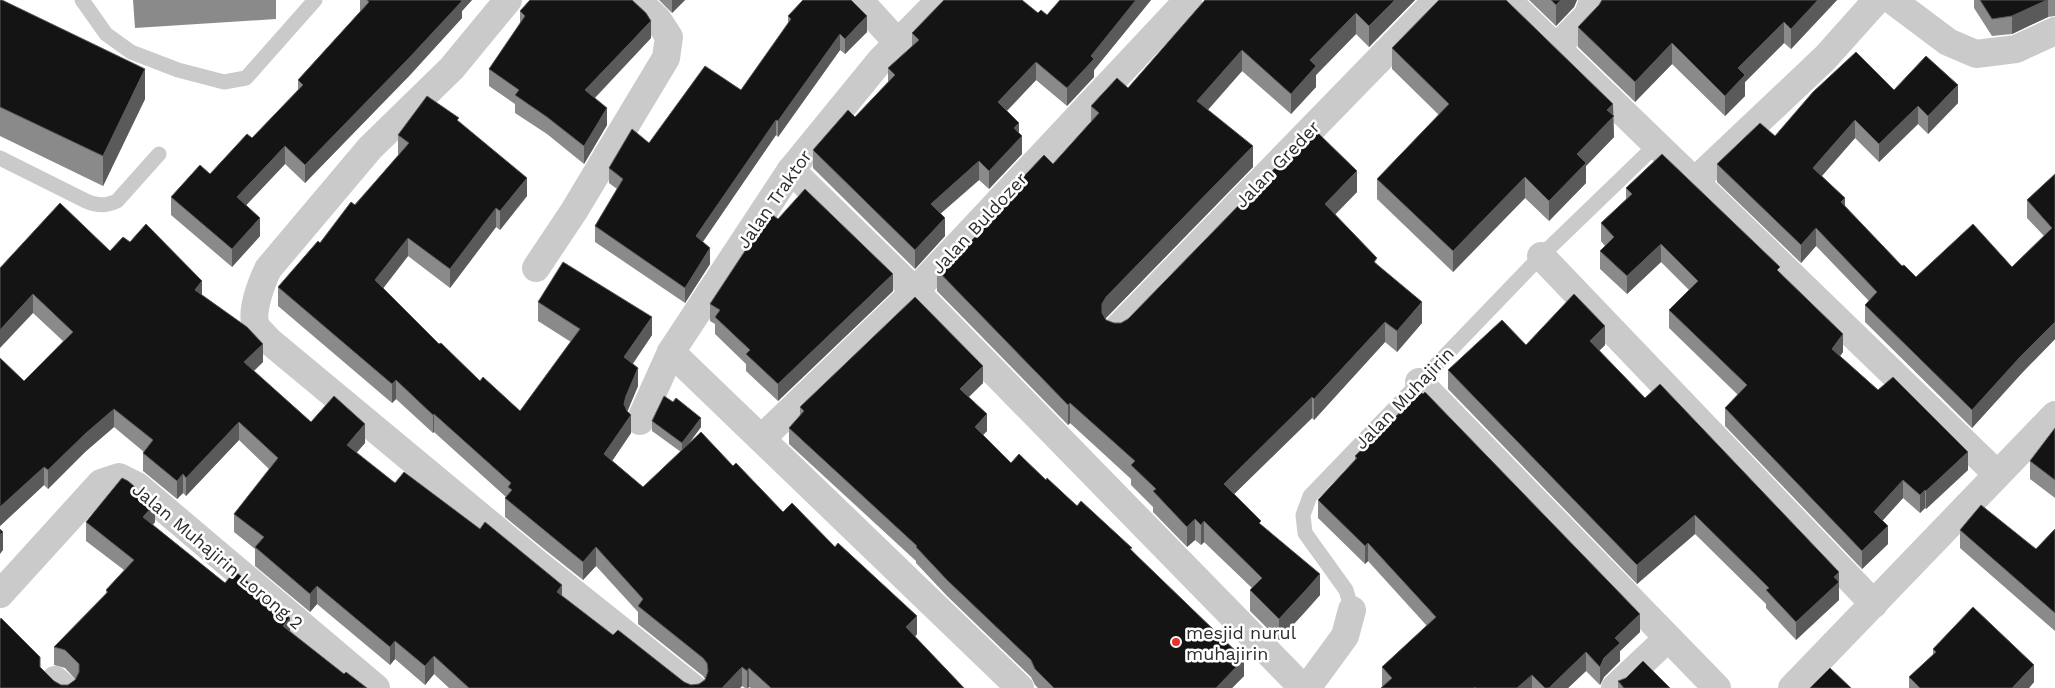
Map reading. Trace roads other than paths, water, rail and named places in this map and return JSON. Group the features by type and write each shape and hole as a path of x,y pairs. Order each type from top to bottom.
{"street":[{"path":"508,0 452,68 370,148 268,269 255,310 256,326 268,340 534,561 693,688"},
{"path":"536,268 574,212 666,58 669,37 658,20 637,0"},
{"path":"859,0 898,43"},
{"name":"Jalan Traktor","path":"640,421 671,352 791,170 880,61 940,0"},
{"name":"Jalan Buldozer","path":"762,438 915,291 1188,0"},
{"name":"Jalan Greder","path":"1117,329 1437,0"},
{"path":"1507,0 1997,474"},
{"path":"1557,47 1588,15 1593,0"},
{"path":"1695,181 1825,58 1877,0"},
{"path":"1892,0 1948,42 1976,54 2016,49 2055,31"},
{"path":"791,170 915,291 1303,688"},
{"path":"1541,256 1874,604"},
{"path":"671,352 1020,688"},
{"path":"1419,382 1717,688"},
{"path":"1792,688 2055,415"},
{"name":"Jalan Muhajirin Lorong 2","path":"0,594 101,483 119,477 137,486 376,688"},
{"name":"Jalan Muhajirin","path":"1307,688 1345,636 1352,610"},
{"path":"1615,688 1668,638"}],"lane":[{"path":"82,0 106,34 131,52 178,70 224,82 246,78 315,0"},
{"name":"Jalan Muhajirin","path":"1352,610 1346,590 1305,533 1304,515 1310,496 1541,256 1656,145"},
{"path":"0,158 86,202 96,205 108,205 117,201 159,154"}],"place":[{"name":"mesjid nurul muhajirin","path":"1176,642"}]}
